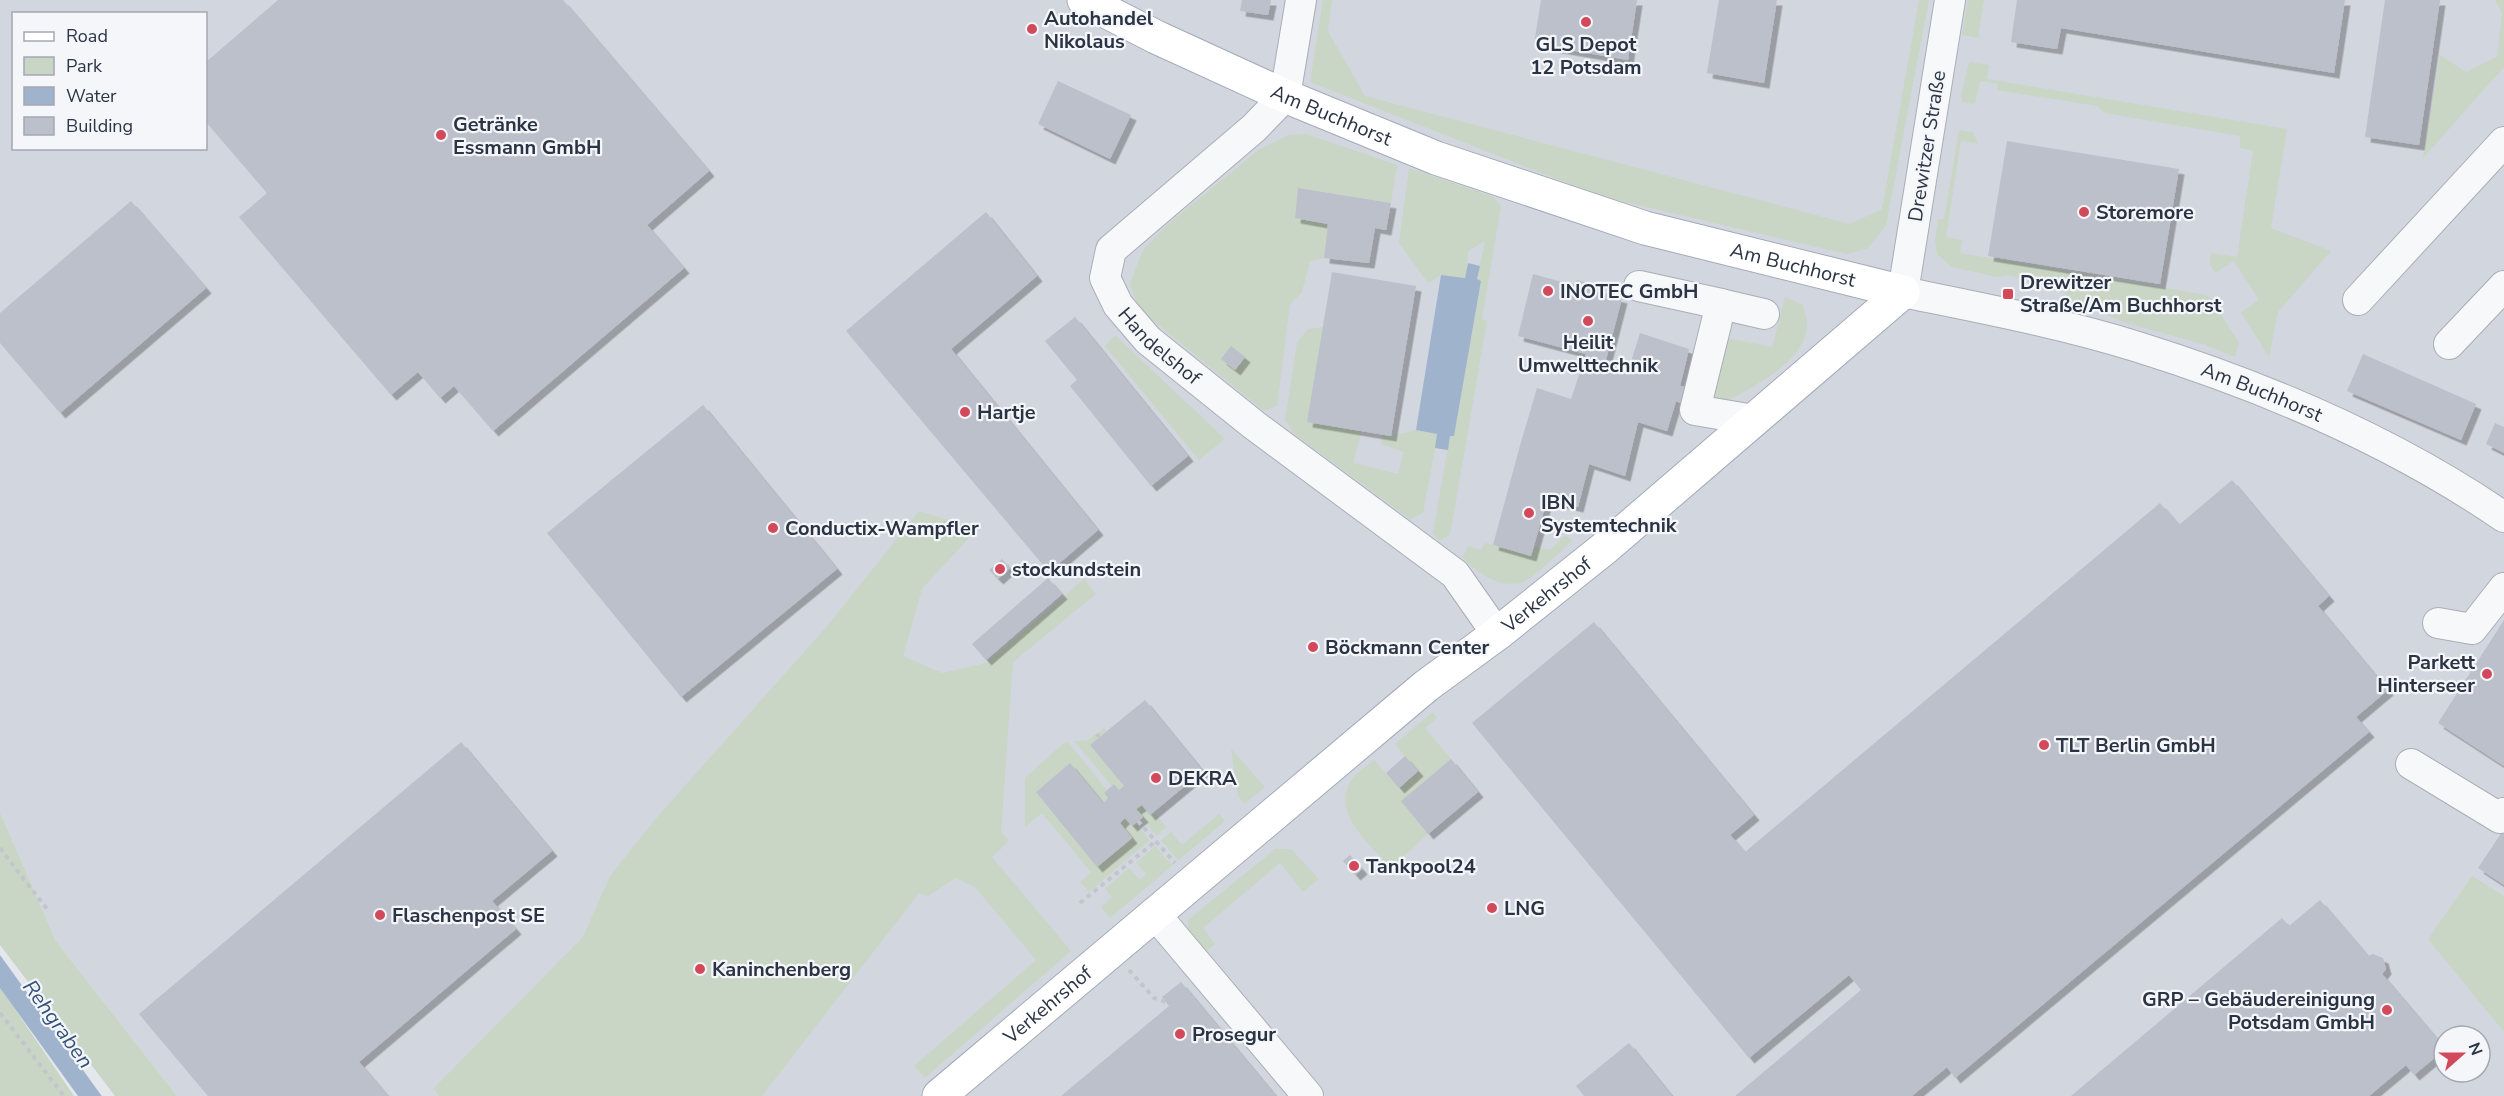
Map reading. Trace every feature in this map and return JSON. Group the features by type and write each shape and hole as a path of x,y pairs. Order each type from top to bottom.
{"main road":[{"name":"Am Buchhorst","path":"1084,0 1156,37 1285,96 1436,158 1645,228 1903,291"},
{"name":"Verkehrshof","path":"942,1095 1154,913 1426,686 1497,634 1606,547 1903,291"}],"street":[{"path":"1285,96 1301,0"},
{"name":"Drewitzer Straße","path":"1903,291 1950,0"},
{"name":"Handelshof","path":"1285,96 1254,128 1111,250 1105,278 1118,305 1148,340 1254,425 1455,574 1497,634"},
{"path":"2358,300 2504,142"},
{"path":"1638,286 1764,314"},
{"path":"2449,344 2504,286"},
{"name":"Am Buchhorst","path":"1903,291 1998,311 2124,343 2214,373 2328,419 2414,461 2504,517"},
{"path":"1721,304 1695,410 1754,420"},
{"path":"2438,623 2472,629 2504,588"},
{"path":"2411,764 2500,818 2504,813"},
{"path":"1154,913 1308,1096"}],"path":[{"path":"1138,821 1192,882"},
{"path":"1080,903 1156,841"},
{"path":"0,848 48,909"},
{"path":"1111,950 1154,998 1166,1002"},
{"path":"0,1013 64,1096"}],"shaded area":[{"path":"0,0 2504,0 2504,1096 177,1096 56,941 0,812"}],"green space":[{"path":"1323,0 1332,0 1328,31 1365,96 1850,224 1882,209 1919,0 1929,0 1886,226 1868,248 1847,254 1603,197 1310,82"},
{"path":"1968,0 1984,0 1978,38 1962,35"},
{"path":"2495,0 2504,0 2504,67 2423,158 2440,55 2466,72 2497,57 2502,13"},
{"path":"1969,62 1989,65 1987,79 2287,129 2271,228 2331,251 2278,312 2269,357 2241,312 2259,300 2234,261 2215,273 2210,265 2211,253 2237,257 2253,151 2240,148 2240,136 2105,113 2097,106 1997,90 1998,84 1980,81 1975,104 1962,102 1961,96"},
{"path":"1959,130 1973,132 1978,143 1961,141 1946,237 1962,240 1960,253 2206,295 2211,298 2239,343 2235,357 2206,345 2123,322 2070,298 2062,291 2008,275 1997,277 1952,267 1937,254 1935,240 1938,219 1944,219"},
{"path":"1306,134 1397,165 1391,203 1298,188 1295,218 1328,224 1324,258 1310,261 1302,292 1290,304 1277,406 1264,411 1138,308 1130,283 1143,250 1167,225 1260,149 1289,135"},
{"path":"1409,168 1492,196 1501,206 1482,319 1487,321 1450,535 1439,541 1433,533 1450,435 1454,435 1481,282 1477,280 1485,241 1468,251 1466,278 1441,275 1428,283 1399,243"},
{"path":"1785,297 1803,305 1806,316 1805,337 1799,349 1777,371 1726,402 1713,398 1727,338 1772,347"},
{"path":"1323,327 1308,422 1362,431 1353,463 1398,474 1404,452 1381,444 1382,435 1391,436 1416,430 1438,434 1423,513 1410,519 1293,433 1285,419 1297,343 1308,329"},
{"path":"1115,335 1225,439 1199,460 1105,346"},
{"path":"919,511 977,529 922,589 903,656 942,673 986,663 1084,579 1096,594 1013,662 1001,832 1009,841 992,857 1071,951 925,1078 914,1066 1036,960 975,887 956,878 928,896 919,893 762,1096 439,1096 434,1088 583,937 610,876 658,816 828,625"},
{"path":"1565,536 1573,540 1534,575 1523,582 1514,584 1505,584 1489,578 1462,557 1469,546 1481,550 1485,543 1531,556 1534,547 1550,550"},
{"path":"1433,712 1437,718 1425,728 1451,759 1401,801 1428,834 1391,868 1356,829 1346,806 1346,794 1352,779 1374,760 1399,788 1417,772 1395,744"},
{"path":"1104,728 1107,731 1090,745 1124,786 1119,790 1114,784 1112,786 1074,741 1088,740"},
{"path":"1065,742 1068,742 1107,790 1104,793 1108,798 1103,803 1070,763 1036,792 1097,867 1132,838 1120,823 1125,818 1132,826 1135,823 1150,840 1089,892 1080,882 1091,872 1042,813 1025,827 1025,778"},
{"path":"1231,749 1265,787 1244,804 1238,796"},
{"path":"1142,805 1150,815 1154,812 1166,827 1156,836 1136,809"},
{"path":"0,812 56,941 177,1096 115,1096 0,945"},
{"path":"1219,814 1225,821 1110,918 1101,907 1112,897 1105,889 1129,868 1140,880 1146,874 1136,863 1155,846 1172,865 1178,860 1161,840 1171,832 1182,845"},
{"path":"1275,849 1291,849 1319,879 1303,892 1280,863 1203,928 1215,944 1203,954 1189,939 1188,920"},
{"path":"2472,876 2504,896 2504,1032 2428,939"},
{"path":"0,987 74,1096 0,1096"}],"water":[{"path":"1468,263 1480,266 1477,279 1481,281 1454,436 1450,436 1448,450 1435,448 1437,434 1416,430 1441,275 1465,278"},
{"path":"0,955 102,1096 78,1096 0,988"}],"building":[{"path":"278,0 563,0 709,171 647,225 684,268 493,431 454,386 440,398 418,372 391,395 239,217 267,193 207,123 207,61"},
{"path":"1242,0 1271,0 1268,15 1240,11"},
{"name":"GLS Depot 12 Potsdam","path":"1541,0 1637,0 1628,60 1534,44"},
{"path":"1719,0 1777,0 1764,83 1707,73"},
{"path":"2017,0 2345,0 2334,73 2061,28 2057,49 2011,42"},
{"path":"2385,0 2440,0 2419,145 2365,137"},
{"path":"1058,81 1131,115 1110,159 1038,124"},
{"name":"Storemore","path":"2007,141 2179,169 2160,284 1988,256"},
{"path":"1298,188 1391,203 1386,230 1375,228 1369,263 1324,258 1328,224 1295,218"},
{"path":"131,201 206,288 60,413 0,343 0,313"},
{"path":"986,212 1037,276 951,349 1098,530 1049,572 846,331"},
{"path":"1332,272 1416,286 1391,436 1307,422"},
{"path":"1533,274 1573,285 1577,280 1588,283 1591,290 1622,298 1606,360 1630,365 1640,333 1689,349 1680,386 1687,387 1683,404 1676,401 1667,431 1638,422 1625,476 1589,464 1578,507 1547,500 1531,556 1493,545 1521,442 1537,388 1571,399 1586,354 1518,336"},
{"path":"1075,317 1188,456 1151,486 1070,386 1077,380 1045,341"},
{"path":"1231,346 1245,357 1235,370 1221,359"},
{"path":"2363,354 2476,404 2461,440 2347,391"},
{"path":"703,405 837,569 681,697 547,533"},
{"path":"2495,423 2504,427 2504,453 2486,444"},
{"path":"2232,480 2329,596 2318,606 2388,690 2356,717 2369,732 1955,1078 1947,1067 1912,1096 1735,1096 1861,990 1849,975 1749,1058 1472,723 1594,622 1754,815 1730,835 1745,852 2160,503 2179,525"},
{"name":"stockundstein","path":"1002,559 1010,568 998,579 989,570"},
{"path":"1048,578 1062,594 986,660 972,644"},
{"name":"Parkett Hinterseer","path":"2504,620 2504,766 2438,723"},
{"name":"DEKRA","path":"1145,700 1203,771 1150,815 1142,805 1136,809 1143,817 1132,826 1125,818 1120,823 1132,838 1097,867 1036,792 1070,763 1103,803 1108,798 1104,793 1114,784 1119,790 1124,786 1090,745"},
{"name":"Flaschenpost SE","path":"461,742 552,851 492,901 516,929 359,1062 388,1096 208,1096 139,1014"},
{"path":"1405,756 1418,771 1399,788 1386,773"},
{"path":"1451,759 1478,792 1428,834 1401,801"},
{"path":"2504,829 2504,885 2478,868"},
{"path":"1350,855 1362,869 1355,875 1343,861"},
{"path":"2320,900 2368,956 2373,954 2383,958 2386,969 2382,974 2432,1033 2432,1060 2414,1075 2406,1065 2369,1096 2071,1096 2282,918 2289,926"},
{"name":"Prosegur","path":"1181,982 1276,1096 1061,1096 1169,1006 1162,997"},
{"path":"1629,1043 1672,1096 1584,1096 1576,1086"}],"place":[{"name":"GLS Depot 12 Potsdam","path":"1586,22"},
{"name":"Autohandel Nikolaus","path":"1032,29"},
{"name":"Getränke Essmann GmbH","path":"441,135"},
{"name":"Storemore","path":"2084,212"},
{"name":"INOTEC GmbH","path":"1548,291"},
{"name":"Drewitzer Straße/Am Buchhorst","path":"2008,294"},
{"name":"Heilit Umwelttechnik","path":"1588,321"},
{"name":"Hartje","path":"965,412"},
{"name":"IBN Systemtechnik","path":"1529,513"},
{"name":"Conductix-Wampfler","path":"773,528"},
{"name":"stockundstein","path":"1000,569"},
{"name":"Böckmann Center","path":"1313,647"},
{"name":"Parkett Hinterseer","path":"2487,674"},
{"name":"TLT Berlin GmbH","path":"2044,745"},
{"name":"DEKRA","path":"1156,778"},
{"name":"Tankpool24","path":"1354,866"},
{"name":"LNG","path":"1492,908"},
{"name":"Flaschenpost SE","path":"380,915"},
{"name":"Kaninchenberg","path":"700,969"},
{"name":"GRP – Gebäudereinigung Potsdam GmbH","path":"2387,1010"},
{"name":"Prosegur","path":"1180,1034"}],"water label":[{"name":"Rehgraben","path":"58,1024"}]}
